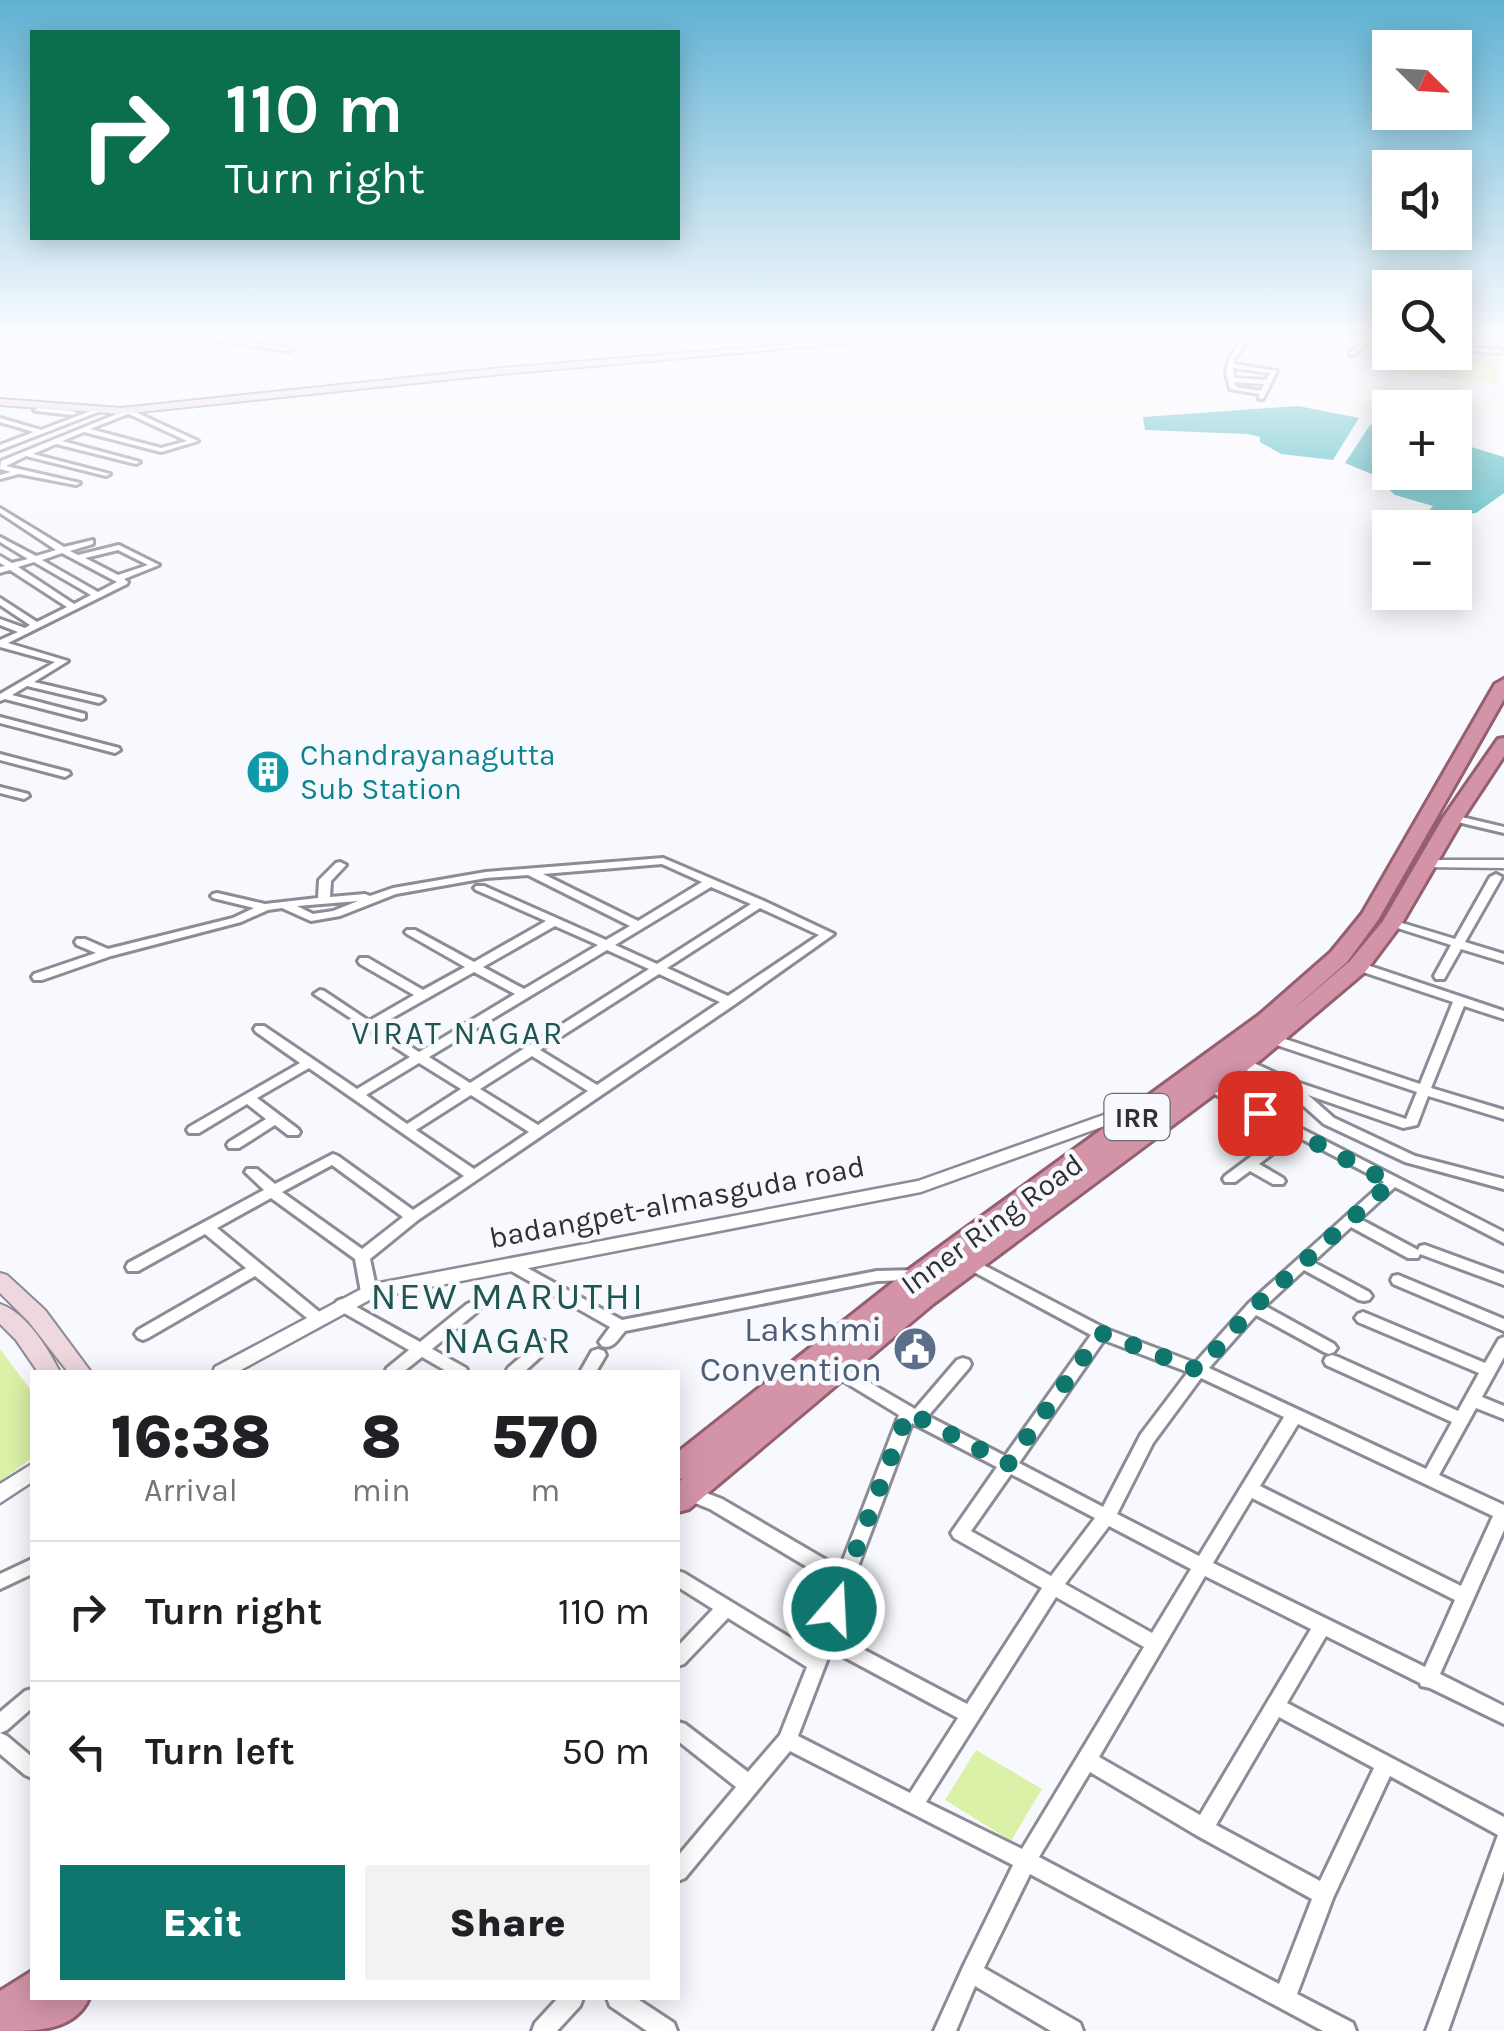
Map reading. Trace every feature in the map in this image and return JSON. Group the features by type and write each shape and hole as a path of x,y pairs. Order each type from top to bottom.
{"highway":[{"name":"Inner Ring Road","path":"680,1466 920,1275 1267,1020 1340,958 1382,899 1504,684"},
{"name":"Inner Ring Road","path":"680,1494 968,1262 1242,1062 1358,966 1392,923 1453,818 1503,748"},
{"path":"0,2016 30,1992"},
{"path":"29,2031 68,2000"}],"main road":[{"path":"0,1280 37,1316 78,1370"},
{"path":"0,1312 24,1334 48,1370"}],"street":[{"path":"0,448 29,434"},
{"path":"38,434 24,454 1,465 76,483"},
{"path":"61,434 136,462"},
{"path":"99,434 161,450 194,441 178,434"},
{"path":"24,454 106,474"},
{"path":"0,477 20,472"},
{"path":"0,510 62,550 124,583 94,593"},
{"path":"0,539 98,597 0,644"},
{"path":"0,570 90,542"},
{"path":"78,558 119,548 154,566 118,578"},
{"path":"0,559 72,607"},
{"path":"0,601 36,625"},
{"path":"0,622 24,631"},
{"path":"0,644 63,661 2,697"},
{"path":"26,682 99,700"},
{"path":"2,697 82,716"},
{"path":"0,720 114,750"},
{"path":"0,757 66,774"},
{"path":"0,790 24,796"},
{"path":"1453,818 1504,830"},
{"path":"38,977 107,953 238,920 265,907 372,897 529,871 662,861 828,934 471,1174 362,1257"},
{"path":"1426,864 1504,864"},
{"path":"324,901 325,880 340,865"},
{"path":"529,871 639,926"},
{"path":"1440,976 1496,878"},
{"path":"355,1096 711,882"},
{"path":"480,888 664,968 730,1002"},
{"path":"1487,894 1504,900"},
{"path":"218,896 265,907"},
{"path":"284,904 311,918 336,914 372,897"},
{"path":"408,1130 760,903"},
{"path":"369,1026 555,921"},
{"path":"1392,923 1504,958"},
{"path":"411,932 524,994"},
{"path":"80,942 107,953"},
{"path":"364,961 422,995"},
{"path":"1358,966 1504,1016"},
{"path":"320,994 536,1130"},
{"path":"1242,1062 1286,1084 1407,1124 1412,1122 1460,1001"},
{"path":"260,1029 471,1174"},
{"path":"1272,1039 1504,1115"},
{"path":"533,1051 597,1091"},
{"path":"194,1130 306,1064"},
{"path":"1286,1084 1330,1122 1410,1159 1504,1184"},
{"path":"1208,1085 1391,1183 1504,1238"},
{"path":"248,1098 294,1132"},
{"name":"badangpet-almasguda road","path":"226,1370 369,1292 922,1186 1152,1103"},
{"path":"234,1145 275,1119"},
{"path":"1230,1179 1294,1131"},
{"path":"133,1267 334,1159 413,1217"},
{"path":"1249,1164 1278,1181"},
{"path":"252,1172 362,1257 369,1292"},
{"path":"913,1805 1053,1586 1107,1516 1146,1439 1198,1370 1254,1307 1391,1183"},
{"path":"1350,1220 1419,1252 1504,1280"},
{"path":"207,1228 317,1318"},
{"path":"968,1262 1101,1333 1198,1370 1503,1513 1428,1680"},
{"path":"511,1264 620,1326 876,1276 920,1275"},
{"path":"1303,1264 1364,1296"},
{"path":"143,1334 257,1268"},
{"path":"1398,1280 1504,1325"},
{"path":"342,1305 457,1370"},
{"path":"1254,1307 1330,1354 1461,1419"},
{"path":"397,1370 472,1308"},
{"path":"1363,1318 1489,1371"},
{"path":"589,1370 620,1326"},
{"path":"1101,1333 960,1534 1156,1644"},
{"path":"1430,1478 1504,1343"},
{"path":"516,1370 543,1346"},
{"path":"680,1869 787,1740 844,1580 912,1415 964,1364"},
{"path":"836,1369 912,1415 1202,1566 1504,1715"},
{"path":"1474,1401 1504,1413"},
{"path":"945,2031 1026,1862 1294,1414"},
{"path":"0,1495 30,1473"},
{"path":"1248,1488 1465,1596"},
{"path":"680,1494 716,1504 844,1580"},
{"path":"0,1582 30,1567"},
{"path":"680,1579 817,1664"},
{"path":"680,1656 726,1608"},
{"path":"1203,1828 1323,1626"},
{"path":"825,1638 968,1714"},
{"path":"0,1724 30,1699"},
{"path":"1275,1706 1504,1828"},
{"path":"680,1732 749,1785"},
{"path":"787,1740 1345,2031"},
{"path":"0,1742 30,1767"},
{"path":"1086,1760 1324,1894"},
{"path":"1284,1999 1324,1894 1386,1764"},
{"path":"1437,2031 1504,1842"},
{"path":"971,1972 1072,2031"},
{"path":"543,2031 570,2000"},
{"path":"621,2000 666,2031"}],"green space":[{"path":"0,1349 30,1389 30,1459 0,1481"},
{"path":"976,1750 1042,1789 1011,1841 945,1800"}],"water":[{"path":"1242,434 1349,434 1333,460 1281,454 1260,442 1260,437"},
{"path":"1364,434 1372,434 1372,474 1345,463"},
{"path":"1472,447 1504,457 1504,493 1476,513 1430,510 1433,506 1390,490 1472,490"}],"place":[{"name":"Chandrayanagutta Sub Station","path":"268,772"},
{"name":"Lakshmi Convention","path":"915,1349"}],"district":[{"name":"VIRAT NAGAR","path":"458,1033"},
{"name":"NEW MARUTHI NAGAR","path":"508,1318"}],"route":[{"path":"834,1609 908,1412 1008,1464 1101,1333 1198,1370 1254,1307 1391,1183 1260,1113"}]}
